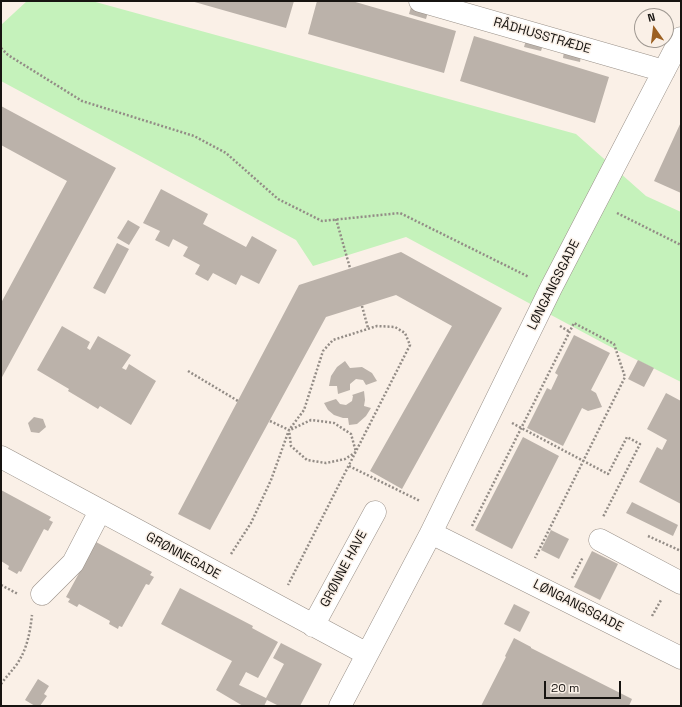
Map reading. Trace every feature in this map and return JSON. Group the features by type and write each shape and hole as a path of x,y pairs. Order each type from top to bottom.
{"street":[{"name":"RÅDHUSSTRÆDE","path":"420,1 664,71"},
{"name":"LØNGANGSGADE","path":"340,706 431,533 551,288 680,43"},
{"name":"GRØNNEGADE","path":"1,457 366,654"},
{"path":"42,594 73,563 100,511"},
{"name":"GRØNNE HAVE","path":"313,626 375,512"},
{"name":"LØNGANGSGADE","path":"431,533 681,658"},
{"path":"596,537 681,583"}],"path":[{"path":"1,48 8,55 82,101 194,136 226,153 278,199 322,221 400,213 551,288"},
{"path":"597,202 681,245"},
{"path":"336,219 350,268"},
{"path":"362,306 368,328"},
{"path":"461,548 574,323 614,344 625,377 524,579"},
{"path":"216,574 251,523 270,480 289,430 304,410 323,351 333,340 368,328 377,326 395,327 405,333 410,345 277,607"},
{"path":"188,371 238,401"},
{"path":"491,411 583,462 608,474 627,437 640,444 596,537 562,598"},
{"path":"270,421 289,430 311,420 334,422 351,434 356,452"},
{"path":"289,430 291,446 307,460 326,463 345,459 356,452"},
{"path":"349,466 442,511"},
{"path":"1,684 17,664 25,648 30,635 32,616 36,604 42,594"}],"green space":[{"path":"27,1 92,1 576,134 646,196 681,212 681,382 605,344 406,237 313,266 296,240 1,81 1,25"}],"building":[{"path":"191,1 294,1 286,28"},
{"path":"317,1 352,1 456,31 444,73 308,34"},
{"path":"411,7 428,12 426,19 409,14"},
{"path":"474,36 609,77 595,123 460,81"},
{"path":"526,40 543,45 541,51 524,47"},
{"path":"564,51 581,56 580,62 563,58"},
{"path":"1,106 116,168 1,379 1,303 67,181 1,145"},
{"path":"681,122 681,193 654,181"},
{"path":"161,189 208,214 203,224 246,247 252,236 277,250 259,284 241,275 236,285 213,273 208,281 195,274 200,265 183,256 188,247 173,239 169,247 155,240 160,231 143,223"},
{"path":"128,220 140,227 129,245 117,238"},
{"path":"117,243 129,249 105,294 93,288"},
{"path":"401,252 502,308 402,489 370,471 452,326 396,295 326,317 210,530 178,514 299,285"},
{"path":"62,326 90,342 87,348 90,350 98,336 131,355 122,368 126,370 129,364 156,381 131,425 100,406 98,409 68,391 69,389 37,370"},
{"path":"574,335 610,353 591,390 596,393 602,407 588,411 582,408 563,446 527,428 547,388 551,390 558,375 555,373"},
{"path":"638,360 654,368 644,387 628,379"},
{"path":"345,361 350,368 362,367 372,373 377,381 366,385 363,380 356,379 350,384 350,390 338,394 337,386 329,386 331,376 337,367"},
{"path":"364,391 364,406 371,408 366,416 357,424 349,425 348,418 334,415 328,410 324,403 336,399 340,404 346,405 352,401 352,395"},
{"path":"666,393 681,401 681,504 639,482 657,447 662,450 667,440 647,429"},
{"path":"34,417 43,419 46,427 39,433 31,432 28,423"},
{"path":"523,437 559,456 512,549 475,530"},
{"path":"1,490 51,517 49,520 53,522 48,531 44,529 21,572 19,571 17,574 8,569 9,566 1,561"},
{"path":"632,502 678,525 673,536 626,513"},
{"path":"551,530 569,539 559,559 541,550"},
{"path":"96,542 152,572 150,575 154,577 149,585 146,584 122,627 119,626 118,629 109,624 110,621 79,604 77,607 68,602 70,599 66,597"},
{"path":"592,551 618,564 600,600 574,587"},
{"path":"180,588 253,626 252,628 278,642 258,678 246,672 239,685 266,698 284,664 273,658 281,643 322,664 300,706 279,706 267,700 264,706 243,706 216,690 232,661 161,624"},
{"path":"514,604 530,612 520,632 504,624"},
{"path":"514,638 632,699 629,706 481,706"},
{"path":"38,679 49,686 44,694 47,696 40,706 35,706 25,700"}]}
